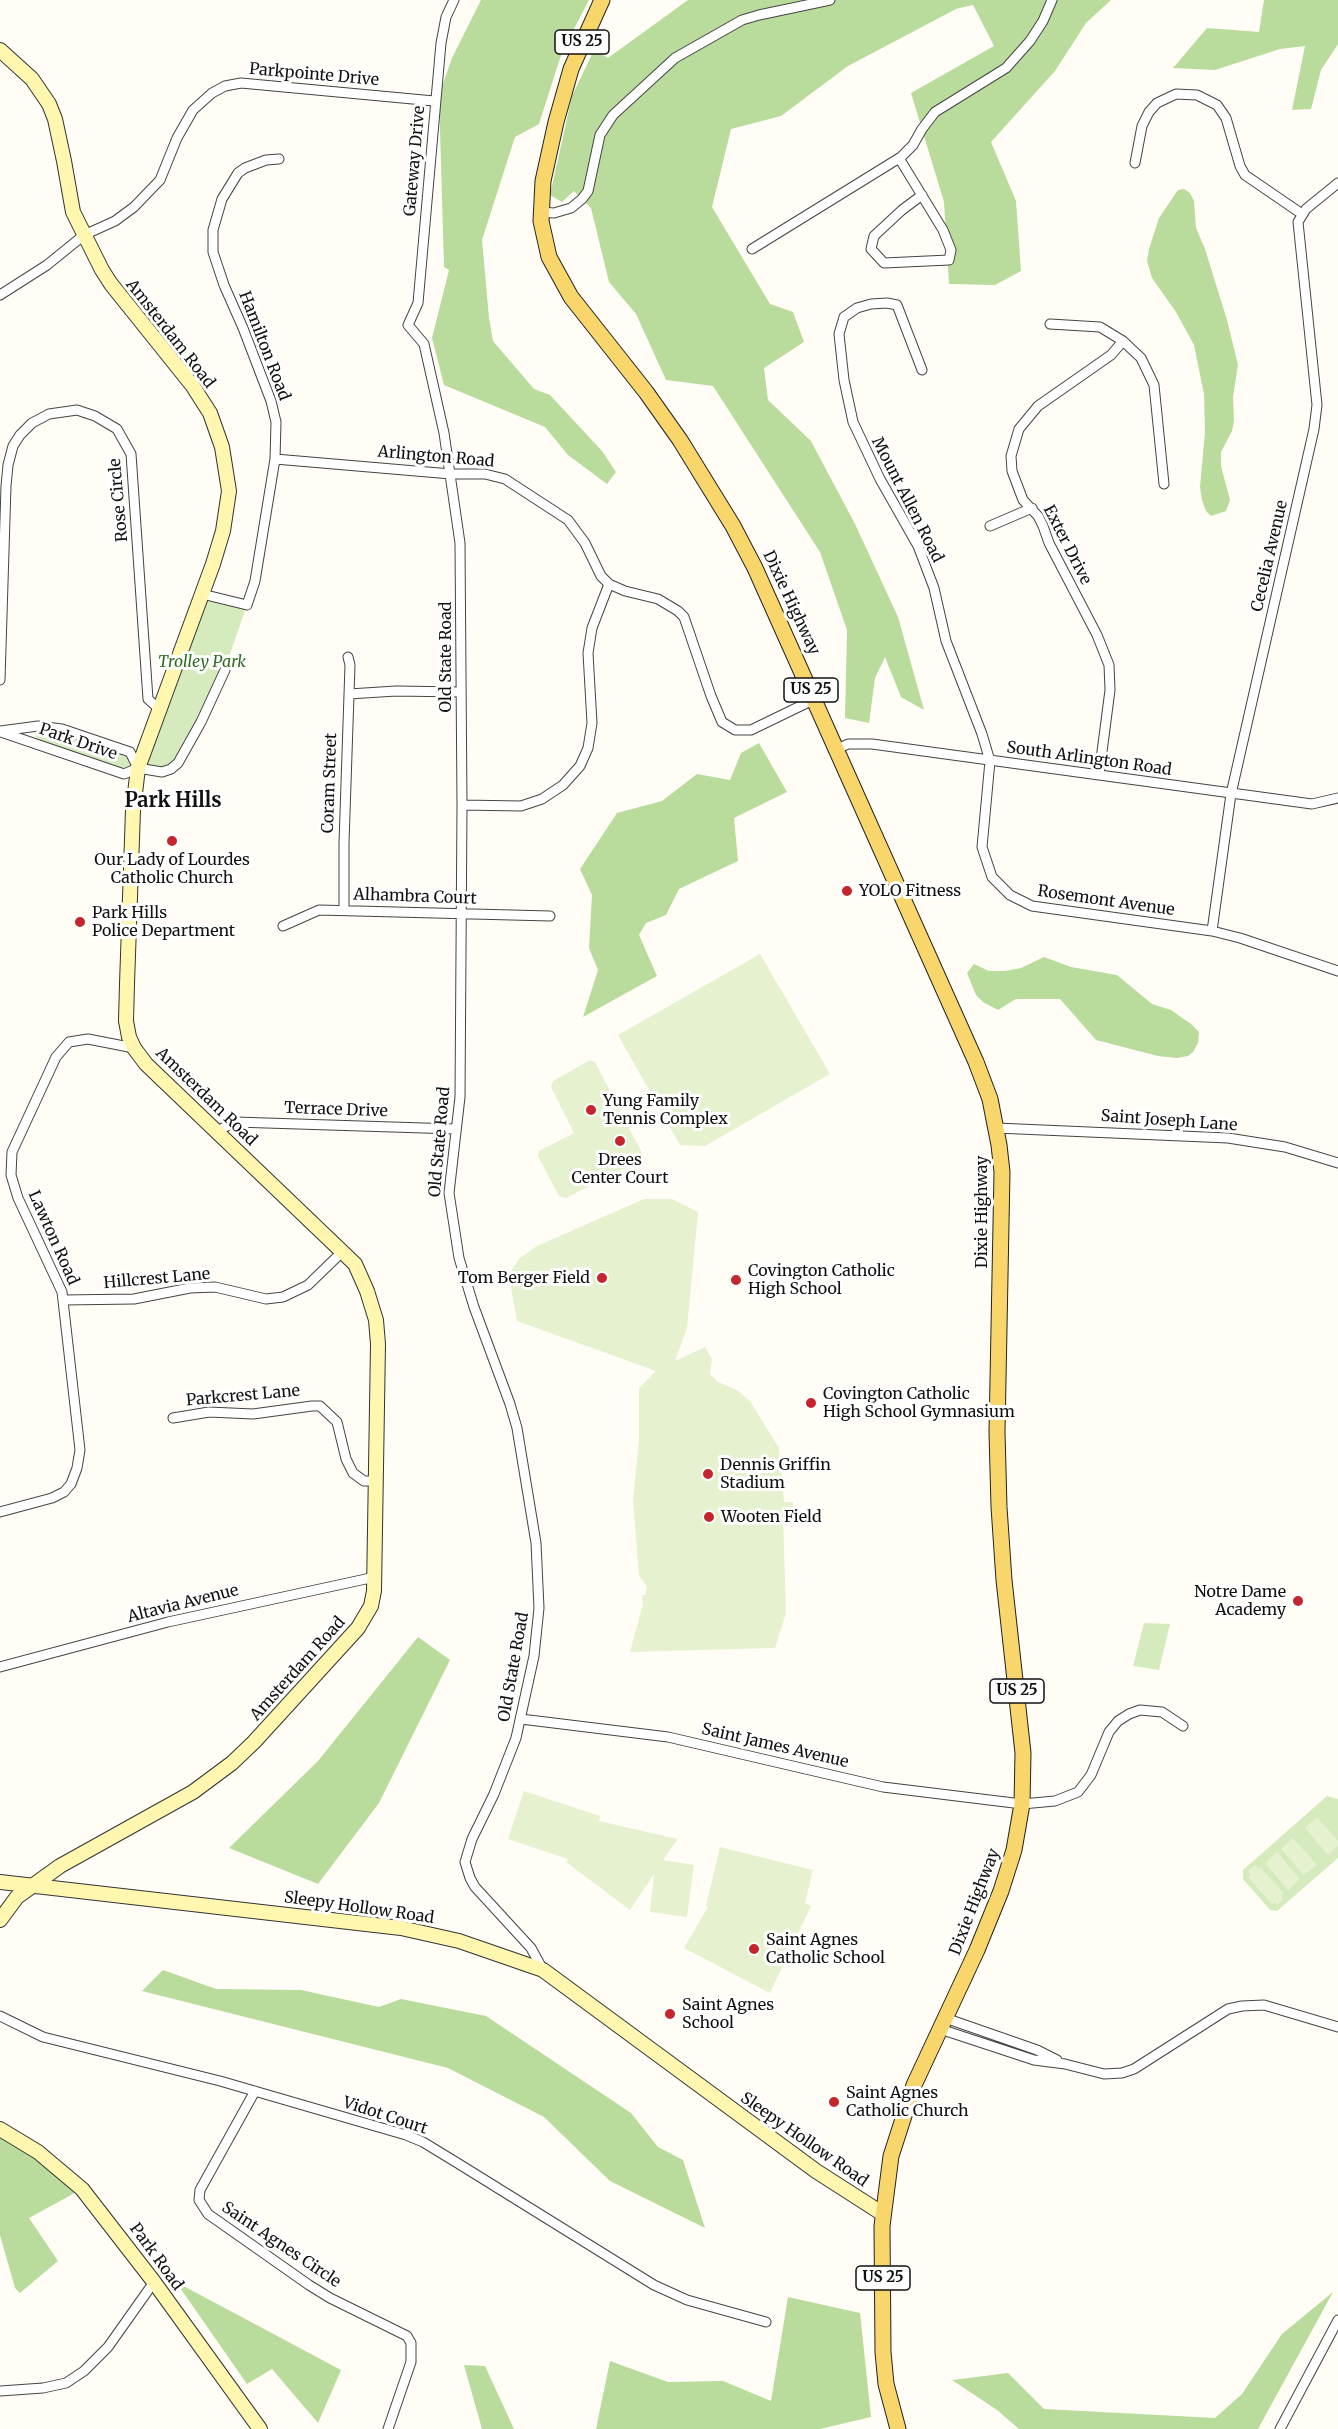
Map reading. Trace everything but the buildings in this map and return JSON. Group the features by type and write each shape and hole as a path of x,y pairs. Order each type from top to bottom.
{"main road":[{"name":"Dixie Highway","path":"602,0 590,24 567,85 543,181 540,212 546,248 559,279 680,440 727,516 765,588 976,1062 990,1099 1002,1172 997,1432 999,1506 1004,1580 1022,1744 1022,1804 1014,1850 1001,1891 914,2085 895,2137 883,2214 883,2352 886,2384 898,2429"}],"street":[{"name":"Gateway Drive","path":"408,326 418,303 434,102 443,29 454,0"},
{"path":"540,212 554,213 571,208 582,199 588,191 600,135 613,115 675,58 742,21 759,15 830,0"},
{"path":"752,249 899,158 914,145 922,129 935,112 1006,68 1037,31 1052,0"},
{"name":"Amsterdam Road","path":"0,50 32,79 49,104 55,118 73,212 84,236 111,284 192,385 210,413 218,432 228,483 228,504 223,531 138,768 133,810 126,1021 134,1047 146,1064 356,1264 376,1320 375,1577 371,1606 358,1628 232,1763 193,1792 60,1866 17,1897 0,1920"},
{"name":"Parkpointe Drive","path":"0,295 47,265 84,236 115,221 147,195 160,180 177,138 193,110 212,93 225,86 241,83 434,102"},
{"path":"1135,163 1142,126 1157,103 1176,94 1197,95 1217,105 1226,118 1240,166 1245,175 1302,214 1338,183"},
{"path":"899,158 922,195 943,230 951,250 948,260 884,263 871,249 874,236 922,195"},
{"name":"Hamilton Road","path":"202,594 248,605 255,581 275,459 276,422 271,401 224,285 213,252 212,241 222,199 238,173 266,160 279,159"},
{"name":"Cecelia Avenue","path":"1212,931 1231,794 1314,429 1317,405 1298,241 1298,222 1302,214"},
{"name":"Mount Allen Road","path":"922,370 897,305 871,304 857,308 844,317 839,334 844,380 853,422 880,480 918,546 934,588 946,641 990,761"},
{"path":"1050,324 1100,327 1123,341 1141,358 1154,386 1164,484"},
{"name":"Old State Road","path":"408,326 424,344 450,474 460,543 462,805 460,1097 449,1193 459,1258 517,1428 536,1543 539,1608 537,1636 521,1719 509,1759 472,1839 465,1862 475,1887 531,1948 543,1970"},
{"name":"Exter Drive","path":"1099,775 1110,690 1109,665 1097,635 1049,543 1043,526 1032,508 1023,500 1012,471 1011,456 1020,429 1038,406 1111,355 1123,341"},
{"name":"Rose Circle","path":"0,680 6,486 13,446 32,423 49,414 77,410 95,416 117,429 132,454 148,699 159,710"},
{"name":"Arlington Road","path":"275,459 496,476 536,497 568,520 578,532 601,576 609,584"},
{"path":"990,526 1032,508"},
{"path":"462,805 521,806 542,799 563,785 579,766 588,748 592,723 587,667 589,644 592,628 609,584 625,591 658,599 684,617 719,717 722,722 735,730 751,730 816,699"},
{"name":"Coram Street","path":"344,910 348,657"},
{"path":"138,768 162,772 178,763 201,722 225,670"},
{"path":"349,694 396,691 461,692"},
{"name":"Park Drive","path":"38,726 62,729 130,752 138,768 124,774 0,731 38,726"},
{"name":"South Arlington Road","path":"837,749 848,744 872,744 1312,804 1338,798"},
{"name":"Rosemont Avenue","path":"990,761 983,827 983,854 992,877 1010,895 1032,906 1212,931 1240,938 1338,971"},
{"name":"Alhambra Court","path":"283,926 319,910 550,916"},
{"name":"Lawton Road","path":"0,1512 58,1496 70,1484 77,1468 80,1450 64,1300 18,1198 11,1175 12,1152 56,1057 69,1042 88,1039 134,1047"},
{"name":"Terrace Drive","path":"218,1131 234,1122 455,1129"},
{"name":"Saint Joseph Lane","path":"996,1128 1228,1138 1285,1148 1338,1163"},
{"name":"Hillcrest Lane","path":"64,1300 134,1299 190,1288 215,1287 257,1297 283,1297 308,1285 343,1251"},
{"name":"Parkcrest Lane","path":"173,1418 208,1412 253,1414 320,1406 337,1422 345,1459 353,1473 364,1481 376,1481"},
{"name":"Altavia Avenue","path":"0,1667 168,1622 375,1577"},
{"name":"Saint James Avenue","path":"521,1719 668,1737 883,1786 1022,1804 1055,1801 1078,1792 1091,1775 1109,1732 1118,1721 1129,1714 1140,1710 1153,1710 1162,1712 1183,1726"},
{"name":"Sleepy Hollow Road","path":"0,1882 401,1928 459,1941 543,1970 816,2171 883,2214"},
{"path":"942,2024 1037,2050 1065,2064 1104,2074 1122,2073 1134,2069 1228,2009 1242,2006 1264,2004 1338,2027"},
{"name":"Vidot Court","path":"0,2016 43,2037 255,2091 406,2135 423,2142 654,2285 687,2300 766,2322"},
{"name":"Saint Agnes Circle","path":"255,2091 200,2190 199,2200 208,2214 309,2286 407,2336 411,2343 411,2362 388,2429"},
{"name":"Park Road","path":"0,2129 38,2152 82,2189 102,2211 260,2429"},
{"path":"0,2391 43,2388 66,2383 84,2371 108,2347 154,2282"},
{"path":"1280,2429 1338,2320"}],"green space":[{"path":"481,0 589,0 562,52 539,124 515,137 482,240 493,341 534,389 550,395 602,451 616,472 607,484 568,455 545,427 444,385 432,338 449,270 444,267 439,95 452,58"},
{"path":"688,0 1111,0 1086,23 1055,71 991,142 1016,201 1021,271 995,285 949,284 944,202 911,93 994,46 973,5 956,9 848,66 781,116 731,129 712,207 770,304 793,312 804,342 764,368 768,400 811,441 855,524 898,617 924,710 901,697 885,657 875,678 869,723 845,718 847,630 820,552 713,386 666,380 636,314 609,282 591,208 574,191 562,202 550,195 572,96 594,50 608,58"},
{"path":"1264,0 1338,0 1338,44 1321,70 1311,109 1292,110 1305,46 1280,49 1215,70 1173,68 1207,28 1259,32"},
{"path":"1184,189 1190,193 1194,201 1196,228 1205,249 1227,320 1238,365 1233,397 1234,421 1232,431 1221,452 1221,466 1230,500 1226,511 1211,516 1206,511 1200,487 1205,432 1204,394 1194,345 1176,312 1152,278 1147,261 1159,218 1178,190"},
{"name":"Trolley Park","path":"202,594 247,605 223,674 171,769 138,768"},
{"path":"38,731 53,731 125,754 130,757 131,764 127,769 122,768 37,739 35,734"},
{"path":"759,743 787,792 734,818 738,861 679,889 666,915 646,923 639,935 657,976 583,1017 598,970 589,948 592,895 580,869 617,813 662,801 697,774 730,780 741,753"},
{"path":"760,954 830,1074 705,1146 680,1145 618,1035"},
{"path":"1044,957 1071,967 1117,975 1152,1004 1171,1010 1199,1032 1198,1043 1193,1052 1188,1056 1177,1058 1158,1056 1096,1040 1060,999 1016,999 998,1010 983,1002 976,995 967,973 974,964 989,971 1005,971 1021,968"},
{"name":"Yung Family Tennis Complex","path":"590,1060 595,1062 642,1153 639,1161 566,1198 559,1196 538,1156 539,1151 574,1133 551,1087 553,1081"},
{"name":"Dennis Griffin Stadium","path":"644,1199 672,1199 698,1212 687,1328 675,1361 705,1347 712,1359 710,1374 718,1382 737,1390 750,1401 779,1448 784,1502 793,1502 794,1517 783,1519 786,1613 775,1648 630,1652 643,1604 642,1595 645,1595 647,1587 639,1575 633,1501 639,1440 639,1388 656,1371 517,1321 511,1287 512,1269 520,1258 537,1246"},
{"path":"1144,1623 1170,1624 1159,1670 1133,1666"},
{"path":"418,1637 450,1660 379,1803 318,1884 229,1848 318,1761"},
{"path":"524,1791 600,1816 599,1821 678,1839 663,1860 694,1865 687,1917 650,1912 654,1874 630,1910 566,1862 568,1859 508,1839"},
{"path":"1327,1796 1338,1799 1338,1858 1277,1911 1270,1910 1243,1879 1243,1870"},
{"path":"1317,1817 1338,1841 1338,1846 1328,1855 1305,1828"},
{"path":"1293,1838 1317,1865 1304,1875 1281,1849"},
{"path":"720,1847 813,1870 805,1903 811,1906 770,1993 684,1948 708,1907 706,1906"},
{"path":"1277,1852 1300,1879 1288,1890 1265,1863"},
{"path":"1255,1865 1258,1869 1260,1867 1284,1893 1281,1896 1284,1899 1277,1905 1274,1902 1272,1904 1248,1877 1251,1875 1248,1871"},
{"path":"163,1970 216,1989 301,1990 379,2007 401,1999 486,2016 631,2113 658,2147 683,2160 705,2228 610,2181 544,2117 448,2068 142,1991"},
{"path":"0,2129 82,2189 29,2218 58,2261 20,2293 15,2288 0,2235"},
{"path":"176,2282 341,2370 318,2423 272,2369 247,2384"},
{"path":"1333,2292 1258,2429 1019,2429 997,2410 952,2380 1008,2373 1044,2409 1215,2418 1242,2394 1282,2334"},
{"path":"788,2297 860,2313 871,2417 820,2429 596,2429 610,2361 668,2382 723,2381 771,2401"},
{"path":"464,2365 485,2366 514,2429 482,2429"}],"place":[{"name":"Our Lady of Lourdes Catholic Church","path":"172,841"},
{"name":"YOLO Fitness","path":"847,891"},
{"name":"Park Hills Police Department","path":"80,922"},
{"name":"Yung Family Tennis Complex","path":"591,1110"},
{"name":"Drees Center Court","path":"620,1141"},
{"name":"Tom Berger Field","path":"602,1278"},
{"name":"Covington Catholic High School","path":"736,1280"},
{"name":"Covington Catholic High School Gymnasium","path":"811,1403"},
{"name":"Dennis Griffin Stadium","path":"708,1474"},
{"name":"Wooten Field","path":"709,1517"},
{"name":"Notre Dame Academy","path":"1298,1601"},
{"name":"Saint Agnes Catholic School","path":"754,1949"},
{"name":"Saint Agnes School","path":"670,2014"},
{"name":"Saint Agnes Catholic Church","path":"834,2102"}],"district":[{"name":"Park Hills","path":"173,801"}]}
